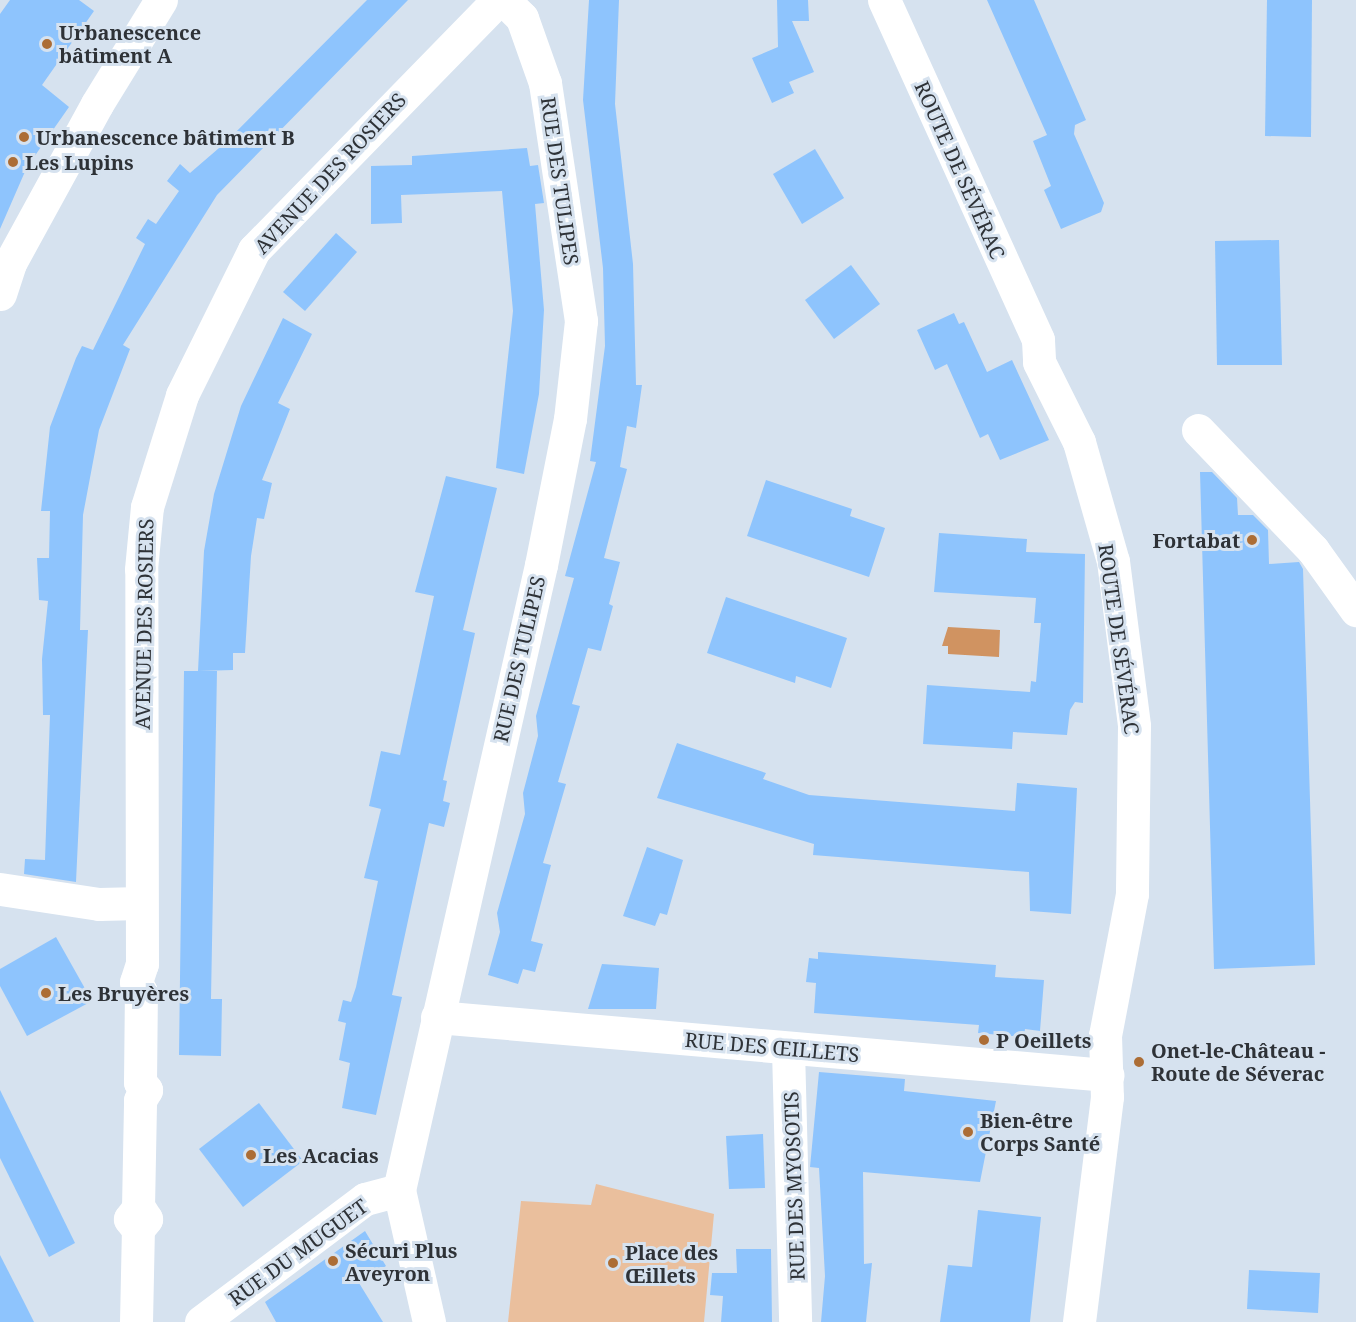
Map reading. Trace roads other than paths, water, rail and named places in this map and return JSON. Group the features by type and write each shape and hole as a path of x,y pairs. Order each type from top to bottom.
{"street":[{"path":"0,294 10,262 97,104 161,0"},
{"name":"AVENUE DES ROSIERS","path":"136,1322 141,983 141,570 147,507 182,395 254,250 498,0"},
{"name":"RUE DES TULIPES","path":"429,1322 399,1190 541,565 570,419 581,321 545,82 522,18 504,0"},
{"name":"ROUTE DE SÉVÉRAC","path":"884,0 1038,340 1054,349 1064,371 1079,415 1079,442 1113,561 1134,726 1127,911 1135,939 1128,1032 1108,1063"},
{"path":"1198,430 1313,550 1356,610"},
{"path":"0,888 99,904 141,903"},
{"name":"RUE DES ŒILLETS","path":"437,1017 788,1049 1108,1063"},
{"name":"RUE DES MYOSOTIS","path":"788,1049 795,1322"},
{"path":"1079,1322 1108,1063"},
{"name":"RUE DU MUGUET","path":"201,1322 365,1199 399,1190"}],"place":[{"name":"Urbanescence bâtiment A","path":"47,44"},
{"name":"Urbanescence bâtiment B","path":"24,137"},
{"name":"Les Lupins","path":"13,162"},
{"name":"Fortabat","path":"1252,540"},
{"name":"Les Bruyères","path":"46,993"},
{"name":"P Oeillets","path":"984,1040"},
{"name":"Onet-le-Château - Route de Séverac","path":"1139,1062"},
{"name":"Bien-être Corps Santé","path":"968,1132"},
{"name":"Les Acacias","path":"251,1155"},
{"name":"Sécuri Plus Aveyron","path":"333,1261"},
{"name":"Place des Œillets","path":"613,1263"}]}
